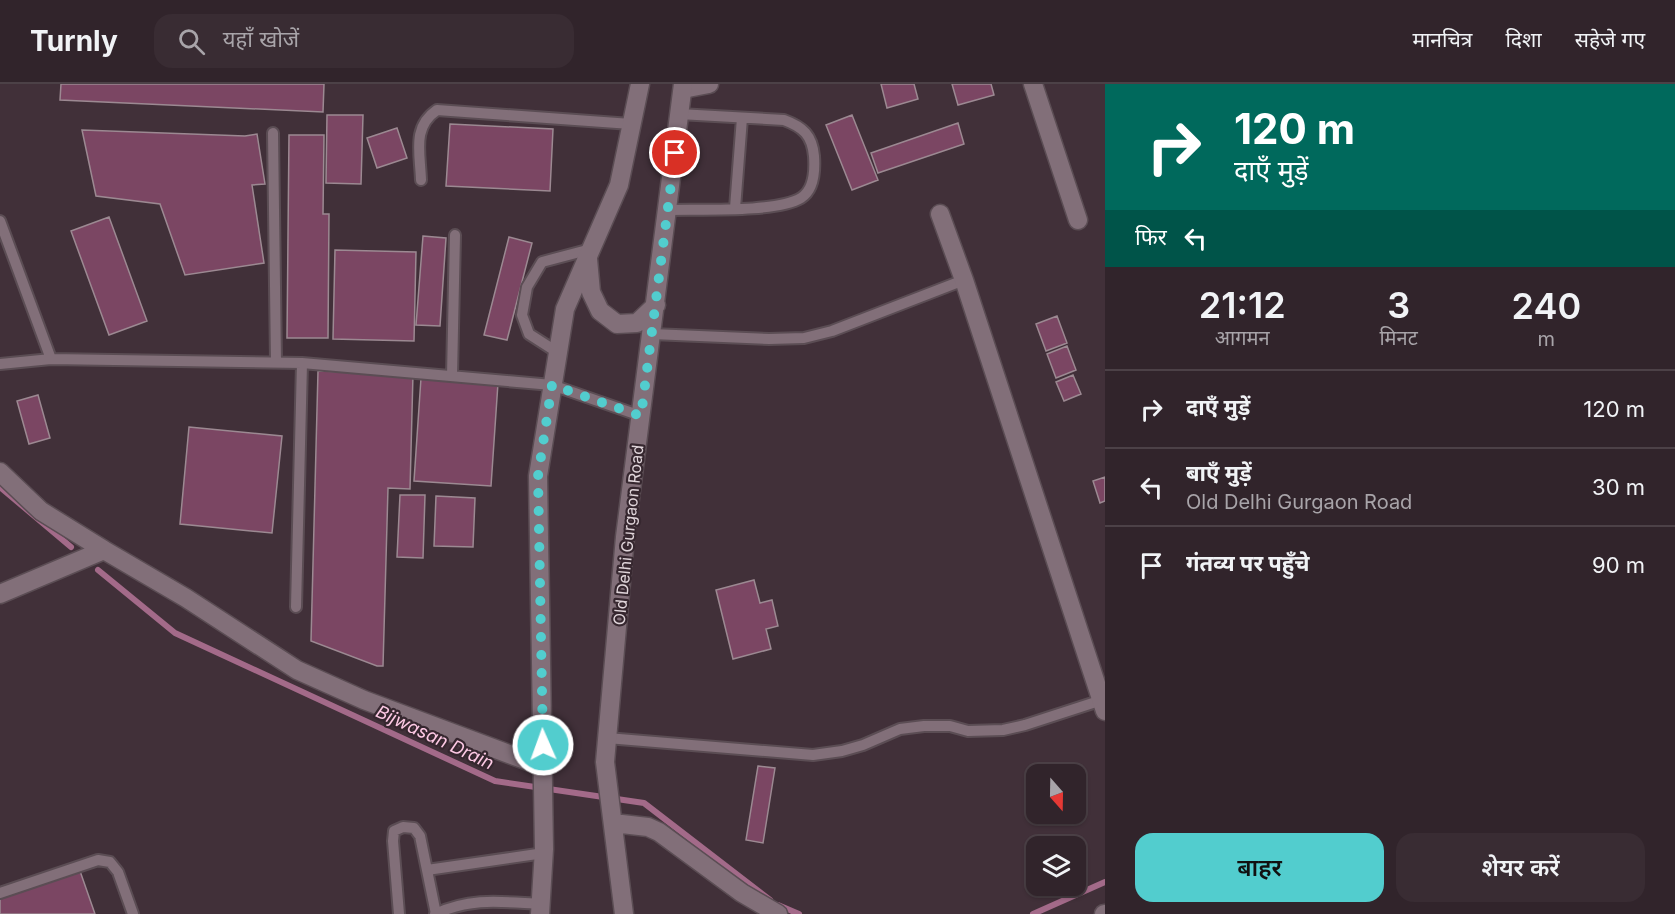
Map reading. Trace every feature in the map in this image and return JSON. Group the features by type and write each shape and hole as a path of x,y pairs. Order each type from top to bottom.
{"main road":[{"path":"540,909 544,853 538,476 565,309 619,185 640,84"},
{"path":"683,86 709,84"},
{"path":"1033,84 1078,220"},
{"name":"Old Delhi Gurgaon Road","path":"624,914 605,762 625,537 683,86"},
{"path":"940,214 964,280 1103,706"},
{"path":"590,252 591,292 600,311 616,324 637,323 656,305"},
{"path":"0,472 41,511 186,598 297,670 543,773"},
{"path":"0,594 104,550"},
{"path":"612,818 659,832 742,893 778,914"}],"lane":[{"path":"421,180 420,131 426,117 437,110 631,124"},
{"path":"668,210 773,207 802,198 811,184 815,168 813,150 807,133 798,125 784,120 679,114"},
{"path":"735,208 742,118"},
{"path":"273,133 276,362"},
{"path":"0,221 51,359"},
{"path":"452,376 454,235"},
{"path":"557,352 529,334 522,315 527,287 542,262 590,252"},
{"path":"652,334 769,339 804,338 832,331 964,280"},
{"path":"0,364 51,359 302,363 552,385 641,416"},
{"path":"296,607 302,363"},
{"path":"607,738 813,755 863,745 900,729 950,726 968,730 1003,730 1103,706"},
{"path":"399,914 393,841 394,831 403,826 414,828 420,836 435,914 453,906 475,902 540,909"},
{"path":"427,870 544,853"},
{"path":"0,893 98,860 110,862 118,872 133,914"}],"building":[{"path":"61,84 324,84 323,112 60,100"},
{"path":"881,84 914,84 918,99 887,108"},
{"path":"952,84 991,84 994,95 958,105"},
{"path":"327,115 363,115 361,184 326,183"},
{"path":"852,115 878,180 852,190 826,125"},
{"path":"958,123 964,144 878,173 871,153"},
{"path":"450,124 553,129 550,191 446,186"},
{"path":"397,128 407,158 377,168 367,138"},
{"path":"82,130 245,136 257,134 265,184 252,185 264,263 185,275 160,204 96,196"},
{"path":"289,135 324,135 323,214 329,214 328,338 287,338"},
{"path":"109,217 147,321 109,335 71,231"},
{"path":"423,236 446,238 440,326 416,325"},
{"path":"509,237 532,243 507,340 484,335"},
{"path":"335,250 416,252 414,341 333,339"},
{"path":"1057,316 1067,343 1046,351 1036,324"},
{"path":"1067,346 1076,370 1056,378 1047,354"},
{"path":"318,371 413,374 410,489 388,488 383,666 377,666 311,641"},
{"path":"1073,375 1081,394 1064,401 1056,382"},
{"path":"421,378 498,383 491,486 414,481"},
{"path":"38,395 50,438 29,444 17,401"},
{"path":"189,427 282,436 272,533 180,524"},
{"path":"1105,477 1105,501 1100,503 1093,481"},
{"path":"400,495 425,495 423,558 397,557"},
{"path":"436,496 475,498 473,547 434,546"},
{"path":"754,580 760,603 772,600 778,626 766,629 771,649 733,659 716,590"},
{"path":"758,766 775,768 763,843 746,840"},
{"path":"80,871 95,914 0,914 0,899"}],"waterway":[{"name":"Bijwasan Drain","path":"0,487 71,547"},
{"name":"Bijwasan Drain","path":"98,570 175,633 495,781 644,803 770,900"},
{"name":"Bijwasan Drain","path":"1033,914 1105,882"},
{"name":"Bijwasan Drain","path":"778,905 799,914"}],"route":[{"path":"543,745 538,476 552,385 641,416 675,153"}]}
